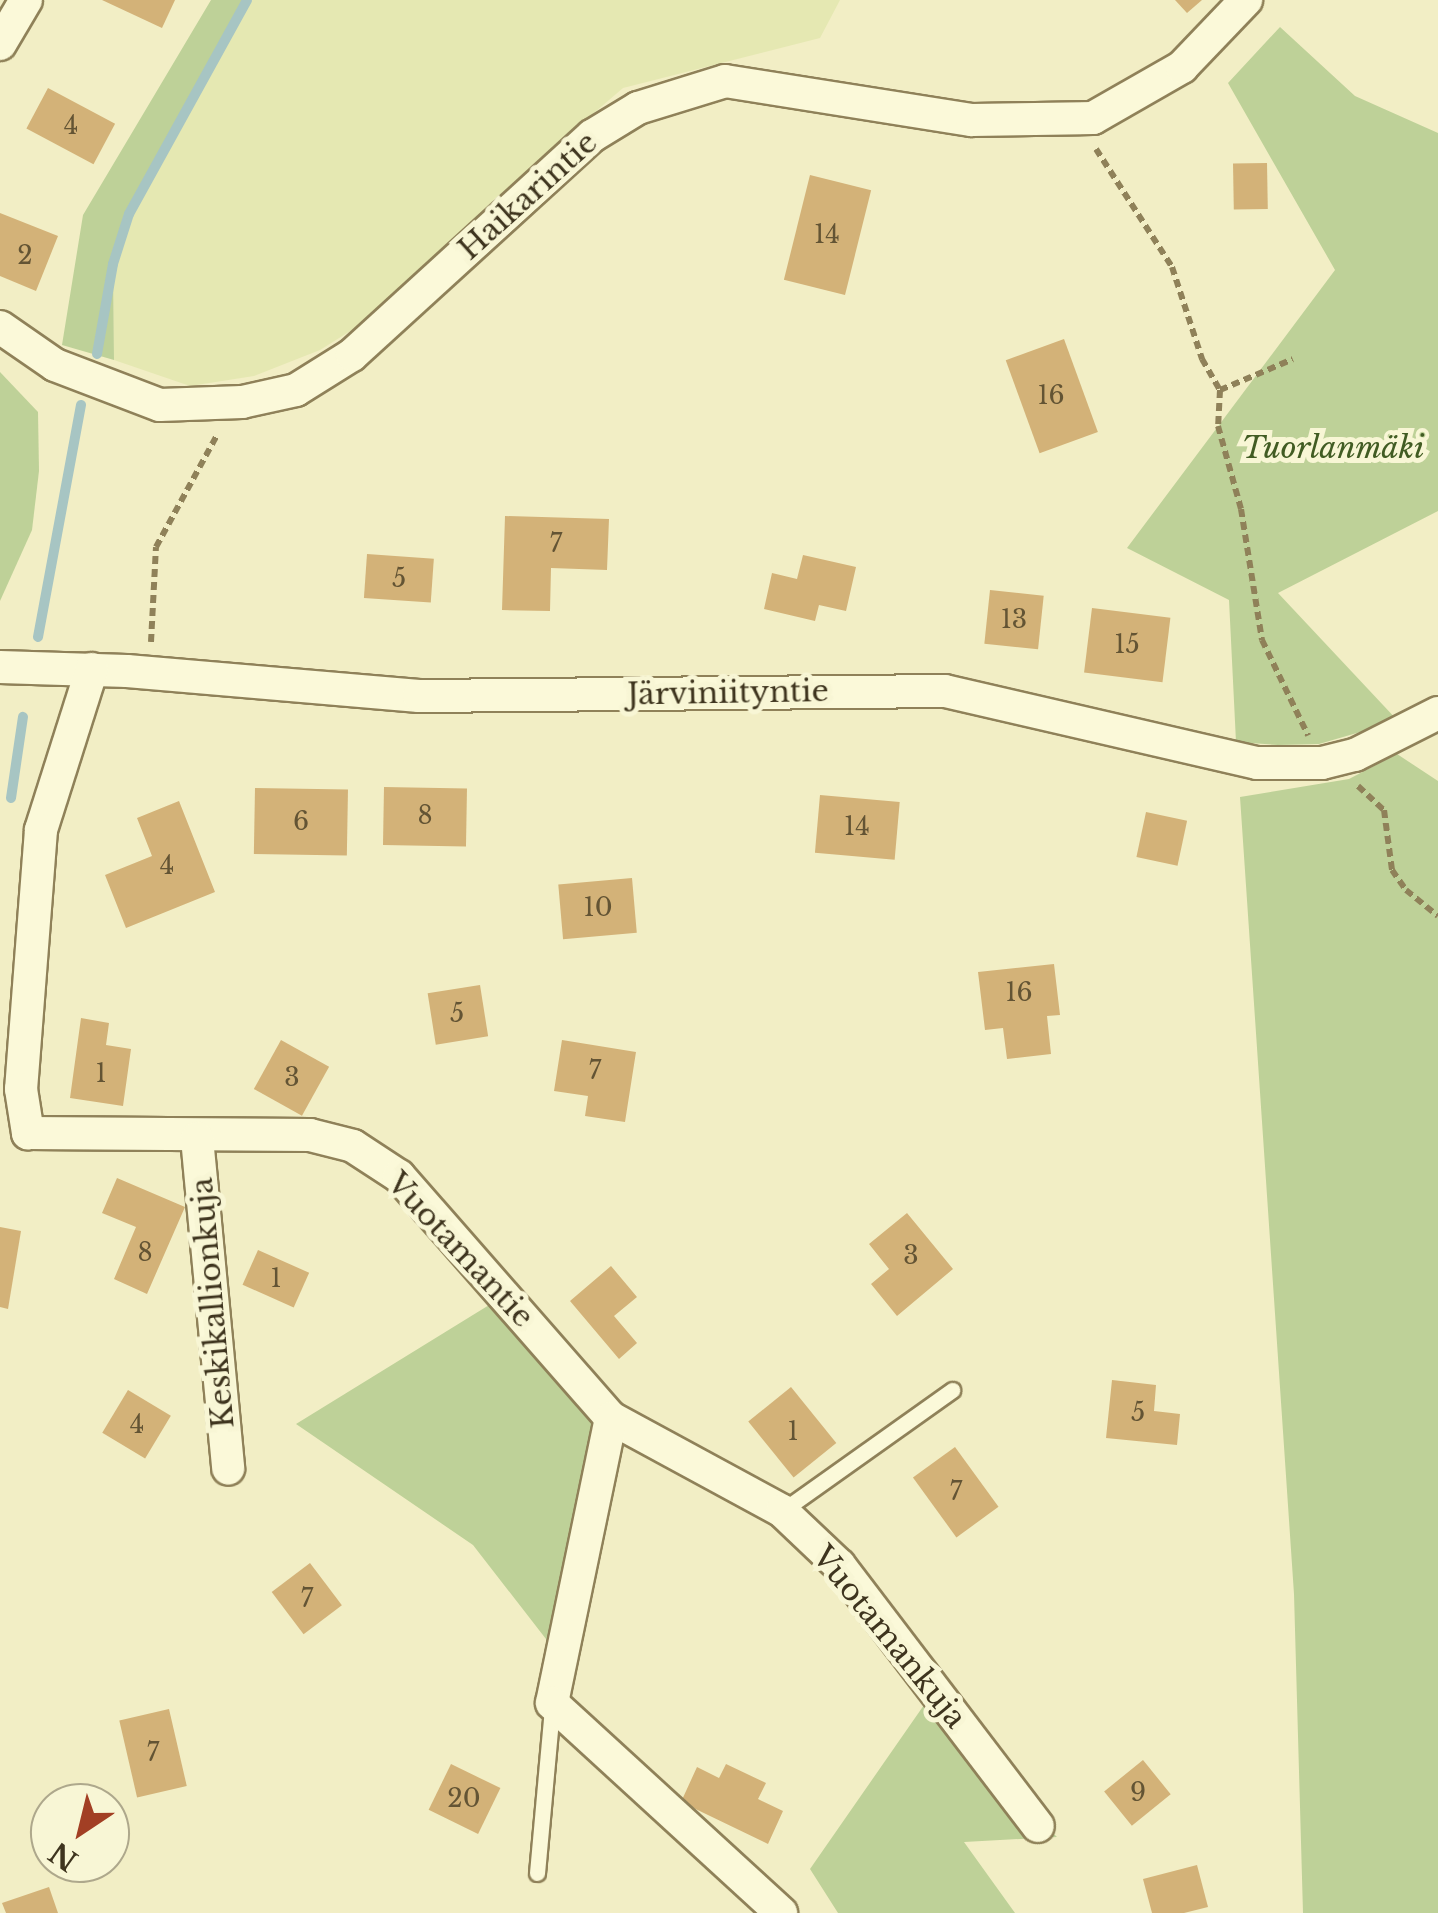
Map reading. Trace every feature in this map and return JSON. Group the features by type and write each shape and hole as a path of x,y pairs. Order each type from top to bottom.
{"street":[{"name":"Haikarintie","path":"0,327 55,365 160,405 242,402 296,390 352,354 592,136 638,108 725,81 972,120 1093,118 1182,67 1246,0"},
{"name":"Järviniityntie","path":"0,667 92,669 419,696 945,691 1257,763 1322,763 1356,755 1438,713"},
{"name":"Vuotamantie","path":"92,669 40,830 21,1089 28,1133 198,1138 310,1136 353,1146 399,1176 610,1418"},
{"name":"Keskikallionkuja","path":"198,1138 228,1469"},
{"name":"Vuotamankuja","path":"610,1418 782,1511 839,1566 1038,1826"},
{"path":"610,1418 552,1703 782,1913"}],"lane":[{"path":"782,1511 952,1390"},
{"path":"537,1873 552,1703"}],"path":[{"path":"1077,146 1094,147 1112,138"},
{"path":"1094,147 1172,267 1202,359 1220,390 1218,426 1241,509 1262,640 1322,763"},
{"path":"1220,390 1294,359"},
{"path":"150,675 151,588 156,547 191,476 224,427 204,426"},
{"path":"1356,755 1358,790 1384,810 1392,870 1406,890 1438,916"}],"green space":[{"path":"211,0 247,0 129,214 113,264 114,360 62,345 83,215"},
{"path":"247,0 840,0 820,38 623,88 531,167 379,313 320,350 254,376 190,386 114,360 113,264 129,214"},
{"name":"Tuorlanmäki","path":"1280,27 1355,96 1438,133 1438,511 1278,593 1398,721 1319,744 1236,742 1229,600 1127,548 1335,270 1228,83"},
{"path":"0,372 38,412 39,471 32,530 0,601"},
{"path":"1397,754 1438,781 1438,1913 1303,1913 1294,1594 1240,797 1349,779"},
{"path":"494,1302 598,1411 570,1670 473,1545 296,1424"},
{"path":"924,1705 1057,1837 964,1842 1015,1913 838,1913 810,1869"}],"building":[{"path":"102,0 175,0 162,28"},
{"path":"1175,0 1202,0 1187,13"},
{"path":"48,88 115,124 94,164 26,129"},
{"path":"1267,163 1268,209 1234,210 1233,164"},
{"path":"810,175 871,190 845,295 784,280"},
{"path":"0,213 58,236 36,291 0,276"},
{"path":"1064,339 1098,432 1040,453 1006,360"},
{"path":"505,516 609,519 607,570 551,568 550,611 502,610"},
{"path":"367,554 434,559 431,603 364,598"},
{"path":"803,555 856,567 846,611 819,605 815,621 764,609 772,573 797,579"},
{"path":"990,590 1044,596 1038,649 984,644"},
{"path":"1092,608 1170,618 1162,682 1084,673"},
{"path":"384,787 467,788 466,846 383,845"},
{"path":"255,788 348,790 347,856 254,854"},
{"path":"820,795 900,802 895,860 815,853"},
{"path":"179,801 215,892 126,928 105,875 152,856 137,818"},
{"path":"1146,812 1187,821 1178,866 1136,857"},
{"path":"632,878 637,933 563,939 558,884"},
{"path":"1054,964 1060,1015 1047,1016 1051,1054 1007,1059 1003,1028 985,1030 978,972"},
{"path":"480,985 488,1036 436,1045 428,993"},
{"path":"81,1018 109,1023 106,1045 131,1049 123,1106 70,1098"},
{"path":"281,1040 329,1067 302,1116 254,1089"},
{"path":"562,1040 636,1052 625,1122 585,1116 588,1096 554,1091"},
{"path":"117,1178 185,1207 147,1294 114,1279 136,1227 102,1213"},
{"path":"907,1213 953,1269 897,1316 871,1284 889,1269 869,1244"},
{"path":"0,1227 21,1231 8,1309 0,1307"},
{"path":"258,1250 309,1273 294,1307 243,1285"},
{"path":"611,1266 637,1297 614,1316 637,1343 619,1359 570,1301"},
{"path":"1112,1380 1156,1385 1154,1411 1180,1414 1177,1445 1106,1438"},
{"path":"791,1387 836,1443 794,1478 748,1422"},
{"path":"128,1390 171,1416 145,1459 102,1433"},
{"path":"955,1447 998,1507 956,1537 913,1478"},
{"path":"310,1563 342,1605 304,1634 272,1592"},
{"path":"169,1709 187,1786 137,1797 119,1720"},
{"path":"1143,1760 1171,1794 1132,1826 1104,1791"},
{"path":"451,1764 500,1788 478,1834 429,1810"},
{"path":"726,1764 766,1783 758,1799 783,1811 768,1844 681,1802 697,1767 719,1778"},
{"path":"1197,1865 1208,1907 1184,1913 1152,1913 1143,1879"},
{"path":"49,1887 58,1913 6,1913 2,1903"}],"waterway":[{"path":"97,354 113,264 129,214 247,0"},
{"path":"38,637 81,405"},
{"path":"11,798 23,717"}]}
